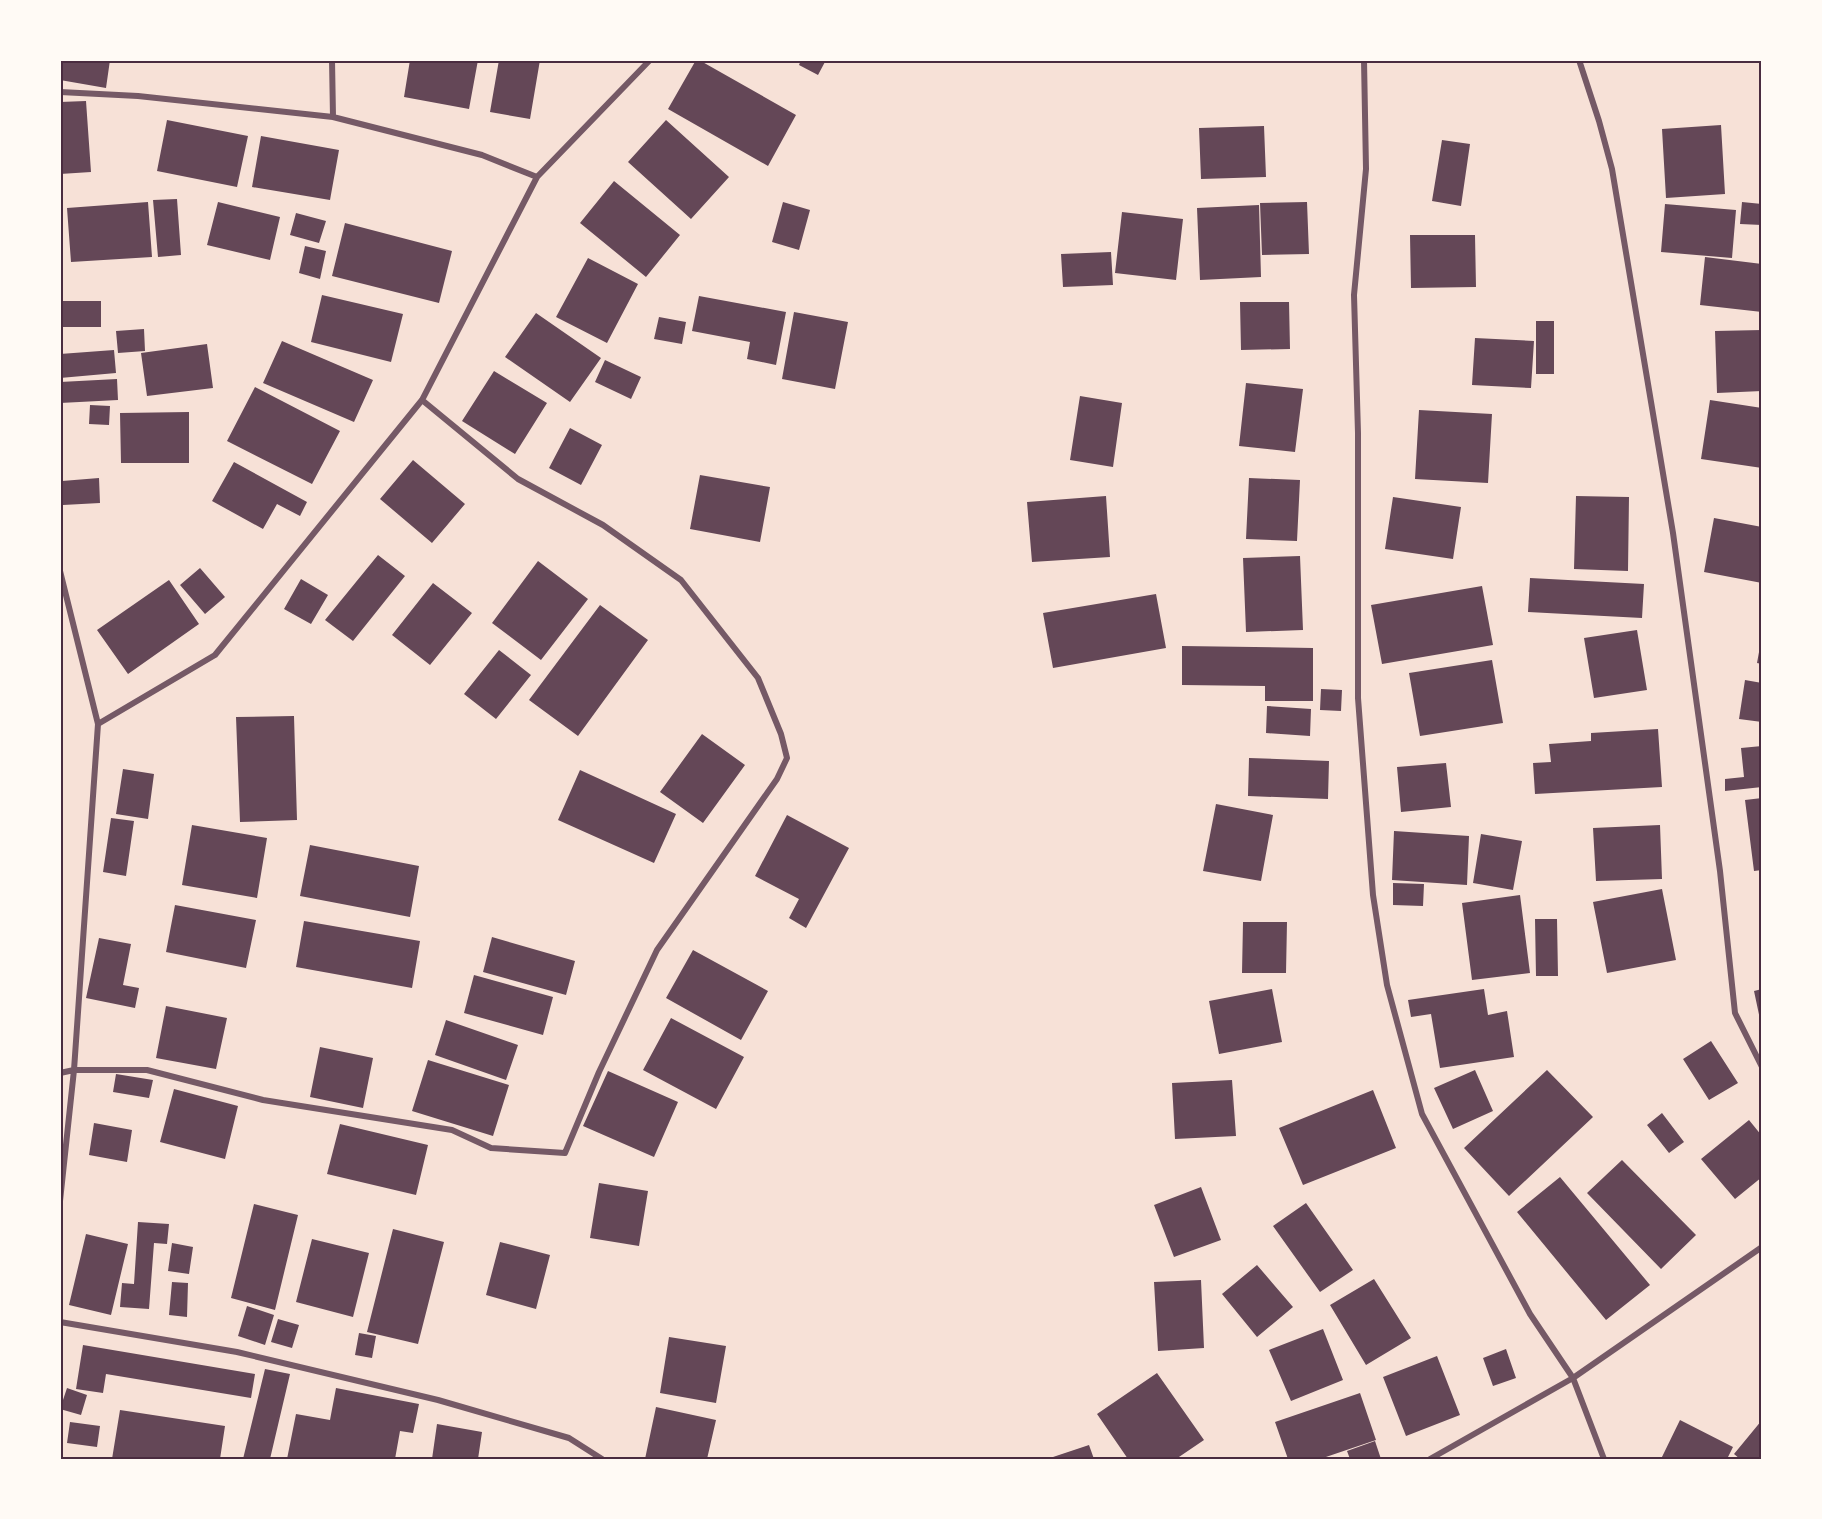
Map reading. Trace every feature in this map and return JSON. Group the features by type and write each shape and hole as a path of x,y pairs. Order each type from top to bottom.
{"street":[{"path":"332,60 333,117"},
{"path":"99,724 215,655 422,400 537,177 650,60"},
{"path":"1364,60 1366,169 1354,295 1358,433 1358,698 1373,895 1387,985 1422,1114 1530,1314 1573,1378 1604,1459"},
{"path":"1579,60 1612,169 1673,533 1718,859 1735,1013 1762,1067"},
{"path":"60,92 138,96 333,117 482,155 537,177"},
{"path":"60,1072 147,1070 263,1100 452,1130 491,1148 564,1153 599,1072 657,950 777,779 787,758 781,734 758,678 681,580 603,525 518,479 422,400"},
{"path":"60,571 99,724 74,1070 60,1200"},
{"path":"1430,1459 1573,1378 1762,1247"},
{"path":"60,1322 237,1352 438,1400 569,1438 602,1459"}],"building":[{"path":"60,60 110,60 106,88 60,80"},
{"path":"410,60 478,60 469,109 404,97"},
{"path":"499,60 540,60 530,119 490,112"},
{"path":"696,60 796,115 768,166 668,109"},
{"path":"801,60 826,60 818,75 799,65"},
{"path":"86,101 91,172 60,174 60,102"},
{"path":"167,120 248,136 237,187 157,171"},
{"path":"666,120 729,177 691,219 628,162"},
{"path":"1721,125 1725,194 1666,198 1662,129"},
{"path":"1264,126 1266,177 1201,179 1199,128"},
{"path":"261,136 339,150 330,200 252,187"},
{"path":"1442,140 1470,144 1461,206 1432,201"},
{"path":"614,181 680,235 646,277 580,223"},
{"path":"177,199 181,255 158,257 153,200"},
{"path":"148,202 152,257 71,262 67,208"},
{"path":"218,202 280,217 270,260 207,245"},
{"path":"783,202 810,210 799,250 772,242"},
{"path":"1307,202 1309,254 1262,255 1260,203"},
{"path":"1742,202 1762,204 1762,225 1740,224"},
{"path":"1665,204 1736,210 1732,258 1661,252"},
{"path":"1259,205 1261,277 1200,280 1197,208"},
{"path":"1122,212 1183,219 1176,280 1115,273"},
{"path":"296,213 326,221 319,243 290,235"},
{"path":"345,223 452,251 439,303 332,276"},
{"path":"1410,235 1475,235 1476,287 1411,288"},
{"path":"305,246 326,251 320,279 299,273"},
{"path":"1111,252 1113,285 1063,287 1061,254"},
{"path":"1705,257 1762,264 1762,312 1700,305"},
{"path":"588,258 638,284 607,343 556,317"},
{"path":"322,295 403,314 391,362 311,342"},
{"path":"699,296 786,312 776,365 747,359 750,342 692,331"},
{"path":"60,301 101,301 101,327 60,327"},
{"path":"1240,302 1289,302 1290,349 1241,350"},
{"path":"794,312 848,322 835,389 782,379"},
{"path":"536,313 601,358 570,402 505,357"},
{"path":"659,317 686,322 682,344 654,339"},
{"path":"1536,321 1554,321 1554,374 1536,374"},
{"path":"144,329 145,351 118,353 116,331"},
{"path":"1762,330 1762,391 1717,393 1715,331"},
{"path":"1475,338 1534,341 1531,388 1472,385"},
{"path":"282,341 373,380 354,422 263,383"},
{"path":"207,344 213,388 147,396 141,353"},
{"path":"114,350 116,373 60,378 60,354"},
{"path":"605,360 641,377 631,399 595,382"},
{"path":"494,371 547,403 515,454 462,421"},
{"path":"117,379 118,400 60,403 60,382"},
{"path":"1246,383 1303,389 1295,452 1239,446"},
{"path":"255,387 340,431 312,484 227,441"},
{"path":"1080,396 1122,403 1113,467 1070,460"},
{"path":"1710,400 1762,408 1762,468 1701,459"},
{"path":"90,405 110,406 109,425 89,424"},
{"path":"1419,410 1492,414 1488,483 1415,479"},
{"path":"189,412 189,463 121,463 120,413"},
{"path":"570,428 602,445 581,485 549,468"},
{"path":"413,460 465,504 432,543 380,499"},
{"path":"234,462 307,502 300,516 277,504 263,529 212,501"},
{"path":"700,475 770,487 760,542 690,529"},
{"path":"99,478 100,503 63,505 62,481"},
{"path":"1249,478 1300,480 1297,541 1246,539"},
{"path":"1106,496 1110,557 1032,562 1027,502"},
{"path":"1576,496 1629,497 1628,571 1574,569"},
{"path":"1393,497 1461,507 1453,559 1385,549"},
{"path":"1714,518 1762,527 1762,583 1704,572"},
{"path":"378,555 405,576 353,641 325,620"},
{"path":"1300,556 1303,630 1246,632 1243,558"},
{"path":"538,561 588,599 541,660 492,623"},
{"path":"200,568 225,597 205,614 180,585"},
{"path":"1530,578 1644,584 1642,618 1528,612"},
{"path":"301,579 328,595 311,624 284,609"},
{"path":"169,580 199,624 128,674 97,630"},
{"path":"433,583 472,613 430,665 392,635"},
{"path":"1482,586 1493,645 1382,664 1371,605"},
{"path":"1156,594 1166,648 1053,668 1043,613"},
{"path":"600,605 648,640 578,736 529,700"},
{"path":"1637,630 1647,690 1594,698 1584,638"},
{"path":"1762,641 1762,664 1757,663"},
{"path":"1182,646 1313,648 1313,701 1265,701 1265,686 1182,685"},
{"path":"499,650 531,675 496,719 464,694"},
{"path":"1492,660 1503,723 1420,736 1409,673"},
{"path":"1745,680 1762,683 1762,722 1739,719"},
{"path":"1321,689 1342,690 1341,711 1320,710"},
{"path":"1267,706 1311,709 1310,736 1266,733"},
{"path":"294,716 297,820 240,822 236,717"},
{"path":"1658,729 1662,787 1535,794 1533,763 1551,762 1549,744 1591,741 1591,733"},
{"path":"702,734 745,765 703,823 660,792"},
{"path":"1762,746 1762,787 1725,791 1725,779 1744,777 1741,748"},
{"path":"1249,758 1329,761 1328,799 1248,796"},
{"path":"1446,763 1451,807 1401,812 1397,767"},
{"path":"123,769 154,774 148,819 116,814"},
{"path":"580,770 676,814 654,863 558,820"},
{"path":"1762,798 1762,870 1754,871 1745,800"},
{"path":"1216,804 1273,815 1261,881 1203,871"},
{"path":"787,815 849,848 806,928 789,918 799,899 755,876"},
{"path":"111,818 134,821 126,876 103,872"},
{"path":"192,825 267,838 257,898 182,885"},
{"path":"1660,825 1662,879 1596,881 1593,828"},
{"path":"1394,831 1469,836 1467,885 1392,880"},
{"path":"1481,834 1522,841 1513,890 1473,883"},
{"path":"310,845 419,866 410,917 300,896"},
{"path":"1393,883 1424,884 1423,906 1393,905"},
{"path":"1662,889 1676,960 1607,973 1593,902"},
{"path":"1520,895 1530,973 1472,980 1462,903"},
{"path":"175,905 256,920 246,968 166,952"},
{"path":"1535,919 1557,919 1558,976 1536,976"},
{"path":"304,921 420,941 412,988 296,967"},
{"path":"1243,922 1287,922 1286,973 1242,973"},
{"path":"492,937 575,961 566,995 483,972"},
{"path":"99,938 131,944 123,985 139,988 135,1008 86,998"},
{"path":"693,950 768,991 741,1040 666,998"},
{"path":"474,975 553,997 543,1035 464,1013"},
{"path":"1272,989 1282,1042 1219,1054 1209,1001"},
{"path":"1484,989 1488,1015 1507,1011 1514,1057 1440,1068 1431,1014 1411,1017 1408,1000"},
{"path":"1762,989 1762,1024 1761,1024 1754,991"},
{"path":"166,1006 227,1018 216,1069 156,1058"},
{"path":"671,1018 744,1057 716,1109 643,1070"},
{"path":"446,1020 518,1045 506,1080 435,1055"},
{"path":"1711,1041 1738,1083 1709,1100 1683,1059"},
{"path":"320,1047 373,1058 363,1108 310,1097"},
{"path":"428,1060 509,1085 493,1136 412,1111"},
{"path":"1475,1070 1493,1111 1453,1129 1434,1088"},
{"path":"1547,1070 1593,1117 1509,1196 1464,1148"},
{"path":"608,1071 678,1102 654,1157 583,1126"},
{"path":"116,1074 153,1080 149,1098 113,1092"},
{"path":"1232,1080 1236,1136 1175,1139 1172,1083"},
{"path":"174,1089 238,1106 225,1159 160,1142"},
{"path":"1373,1090 1396,1148 1303,1185 1279,1128"},
{"path":"1662,1113 1684,1142 1669,1153 1647,1125"},
{"path":"1749,1120 1762,1136 1762,1177 1735,1199 1701,1159"},
{"path":"94,1123 132,1130 127,1162 89,1155"},
{"path":"340,1124 428,1145 416,1195 327,1174"},
{"path":"1622,1160 1696,1235 1661,1269 1587,1193"},
{"path":"1560,1177 1650,1285 1606,1320 1517,1212"},
{"path":"599,1183 648,1191 639,1246 590,1238"},
{"path":"1201,1187 1221,1240 1174,1257 1154,1205"},
{"path":"1306,1203 1353,1270 1320,1292 1273,1226"},
{"path":"254,1204 298,1215 275,1310 231,1298"},
{"path":"138,1222 169,1224 167,1244 154,1243 149,1309 120,1307 122,1283 134,1284"},
{"path":"393,1229 444,1242 418,1344 367,1332"},
{"path":"86,1234 128,1244 111,1315 69,1305"},
{"path":"312,1239 369,1253 353,1317 296,1302"},
{"path":"500,1242 550,1255 536,1309 486,1295"},
{"path":"172,1243 193,1247 189,1274 168,1271"},
{"path":"1257,1265 1293,1307 1257,1337 1222,1294"},
{"path":"1374,1279 1411,1338 1366,1365 1330,1305"},
{"path":"1201,1280 1204,1348 1158,1351 1154,1282"},
{"path":"172,1282 188,1283 187,1317 169,1315"},
{"path":"247,1306 274,1315 265,1345 238,1336"},
{"path":"278,1319 299,1325 292,1348 271,1342"},
{"path":"1323,1329 1343,1380 1291,1401 1269,1350"},
{"path":"359,1333 376,1336 372,1358 355,1355"},
{"path":"669,1337 726,1346 716,1403 660,1393"},
{"path":"83,1345 255,1374 251,1398 106,1374 103,1393 76,1389"},
{"path":"1506,1349 1516,1378 1493,1386 1483,1358"},
{"path":"1437,1356 1460,1415 1406,1436 1383,1377"},
{"path":"265,1369 290,1374 270,1459 243,1459"},
{"path":"1157,1373 1204,1440 1176,1459 1128,1459 1097,1414"},
{"path":"67,1388 87,1395 81,1415 60,1409"},
{"path":"336,1388 419,1404 413,1433 400,1431 395,1459 287,1459 296,1414 330,1420"},
{"path":"1360,1393 1376,1440 1320,1459 1288,1459 1275,1422"},
{"path":"656,1407 716,1420 707,1459 645,1459"},
{"path":"120,1410 225,1426 220,1459 112,1459"},
{"path":"1680,1420 1733,1447 1727,1459 1661,1459"},
{"path":"1762,1420 1762,1459 1740,1459 1734,1454"},
{"path":"70,1422 100,1426 97,1447 67,1443"},
{"path":"437,1424 482,1432 478,1459 432,1459"},
{"path":"1375,1441 1381,1459 1350,1459 1347,1451"},
{"path":"1089,1445 1094,1459 1047,1459"}]}
